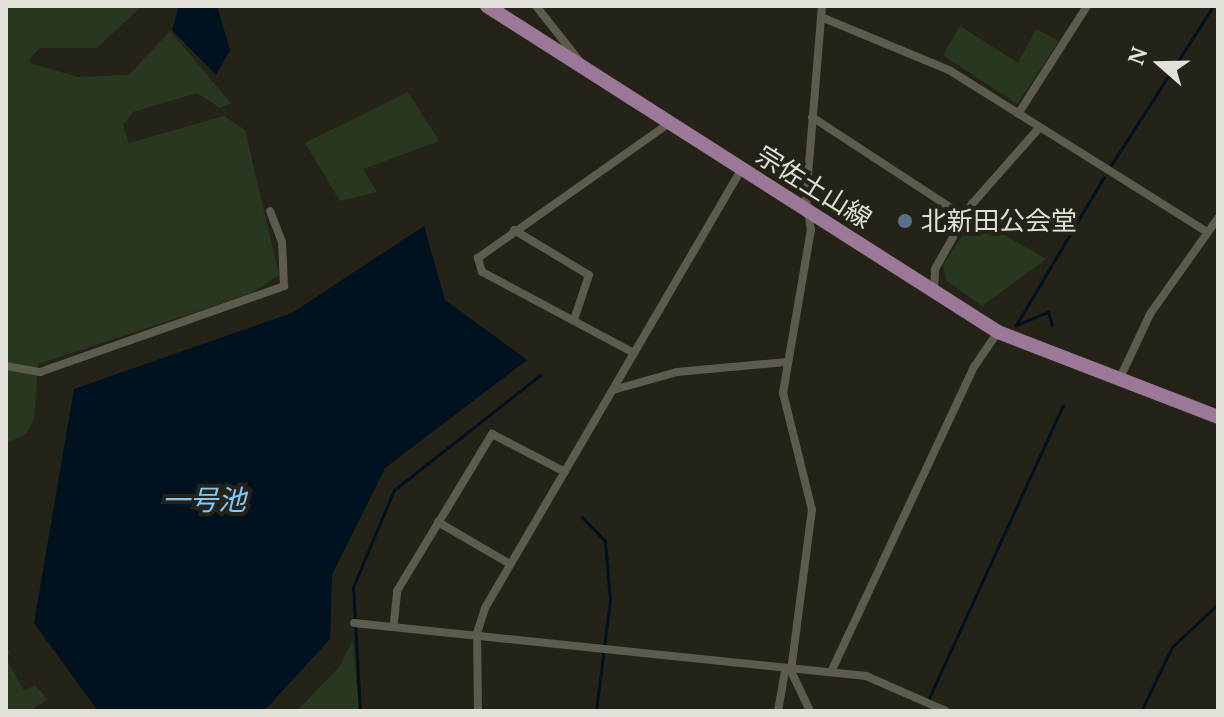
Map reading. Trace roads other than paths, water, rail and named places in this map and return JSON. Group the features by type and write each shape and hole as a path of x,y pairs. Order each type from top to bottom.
{"main road":[{"name":"宗佐土山線","path":"487,6 998,332 1218,417"}],"street":[{"path":"536,6 586,70"},
{"path":"778,711 788,672 812,510 783,405 786,362 810,214 812,117 822,6"},
{"path":"1018,114 1087,6"},
{"path":"821,17 908,49 1207,232"},
{"path":"812,117 968,219"},
{"path":"634,353 480,270 480,254 668,124"},
{"path":"934,292 935,269 968,219 972,204 1039,128"},
{"path":"478,711 477,633 510,564 741,170"},
{"path":"6,366 40,372 284,286 282,242 270,211"},
{"path":"1119,380 1150,314 1218,218"},
{"path":"514,230 589,275 574,320"},
{"path":"831,672 974,367 998,332"},
{"path":"613,390 677,372 786,362"},
{"path":"394,622 397,591 492,434 565,472"},
{"path":"438,522 510,564"},
{"path":"354,623 477,633 788,672 831,672 887,682 946,711"},
{"path":"788,672 810,711"}],"water":[{"path":"179,6 217,6 230,50 216,75 172,30"},
{"name":"一号池","path":"424,226 445,300 527,360 385,468 332,575 330,639 264,711 98,711 34,623 74,389 292,313"}],"waterway":[{"path":"1111,165 1213,6"},
{"path":"1052,325 1048,312 1016,325 1104,177"},
{"path":"360,711 353,587 394,490 540,375"},
{"path":"928,700 1063,405"},
{"path":"582,517 605,541 610,600 596,711"},
{"path":"1141,711 1172,647 1218,604"}],"place":[{"name":"北新田公会堂","path":"905,221"}]}
